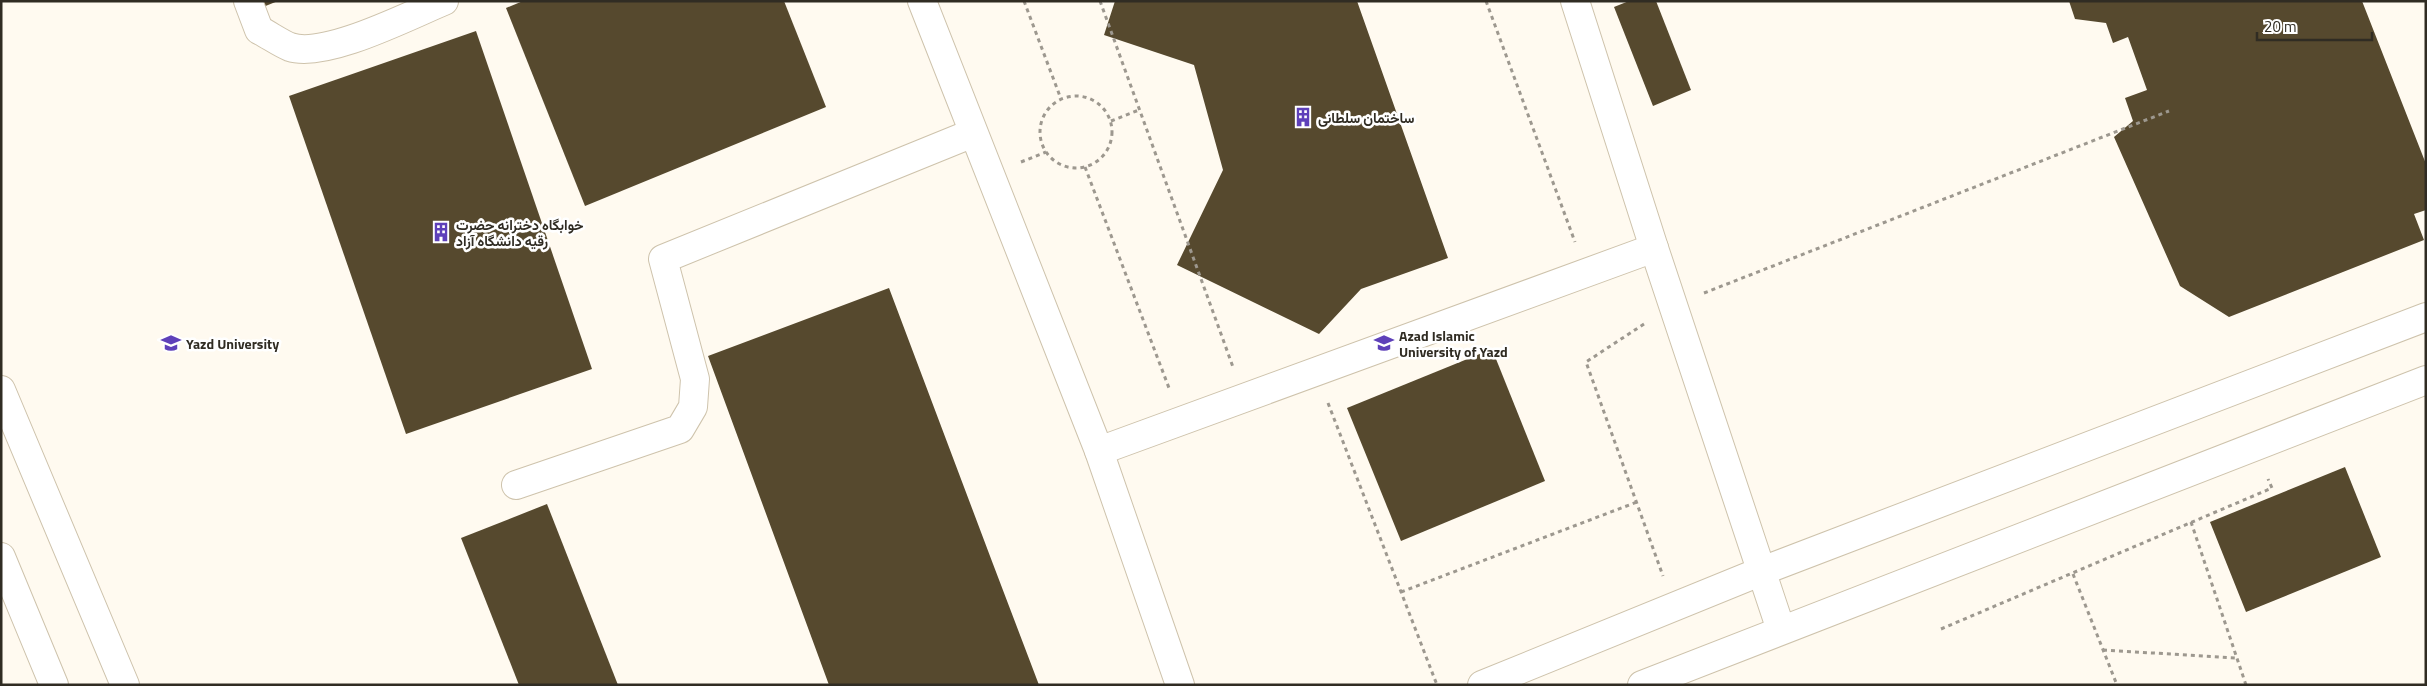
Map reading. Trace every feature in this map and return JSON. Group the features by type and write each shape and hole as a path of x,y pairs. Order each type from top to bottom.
{"lane":[{"path":"248,1 259,30 291,47 312,49 346,42 444,1"},
{"path":"922,1 1099,451 1180,685"},
{"path":"1575,1 1654,248 1781,630"},
{"path":"516,484 680,429 693,408 695,378 663,259 973,133"},
{"path":"1099,451 1654,248"},
{"path":"1482,685 1762,571 2426,317"},
{"path":"1642,685 2426,380"},
{"path":"1,390 125,685"},
{"path":"1,557 54,685"}],"path":[{"path":"1024,1 1061,99"},
{"path":"1100,1 1244,398"},
{"path":"1486,1 1587,273"},
{"path":"1081,96 1094,101 1100,104 1111,121 1111,141 1102,158 1085,167 1063,166 1046,152 1040,132 1046,112 1061,99 1081,96"},
{"path":"1111,121 1139,110"},
{"path":"1674,607 1586,362 1673,305 2169,111"},
{"path":"1085,167 1182,421"},
{"path":"1316,372 1437,685"},
{"path":"1941,629 2272,488"},
{"path":"1401,592 1637,502"},
{"path":"2191,522 2246,685"},
{"path":"2073,574 2117,685"},
{"path":"2103,650 2236,658"}],"building":[{"path":"255,1 278,1 258,9"},
{"path":"523,1 784,1 826,107 585,206 506,8"},
{"name":"ساختمان سلطانی","path":"1115,1 1357,1 1448,258 1361,289 1319,334 1177,265 1223,170 1194,65 1104,35"},
{"path":"1629,1 1656,1 1691,90 1653,106 1614,7"},
{"path":"2069,1 2362,1 2426,164 2426,210 2414,214 2424,240 2229,317 2180,286 2114,137 2133,121 2125,98 2147,90 2128,37 2113,43 2106,23 2075,19"},
{"name":"خوابگاه دخترانه حضرت رقیه دانشگاه آزاد","path":"476,31 592,369 406,434 289,96"},
{"path":"889,288 1039,685 829,685 708,356"},
{"path":"1492,349 1545,481 1401,541 1347,408"},
{"path":"2345,467 2381,557 2246,612 2210,522"},
{"path":"547,504 618,685 519,685 461,538"}],"place":[{"name":"ساختمان سلطانی","path":"1303,117"},
{"name":"خوابگاه دخترانه حضرت رقیه دانشگاه آزاد","path":"441,232"},
{"name":"Yazd University","path":"171,343"},
{"name":"Azad Islamic University of Yazd","path":"1384,343"}]}
